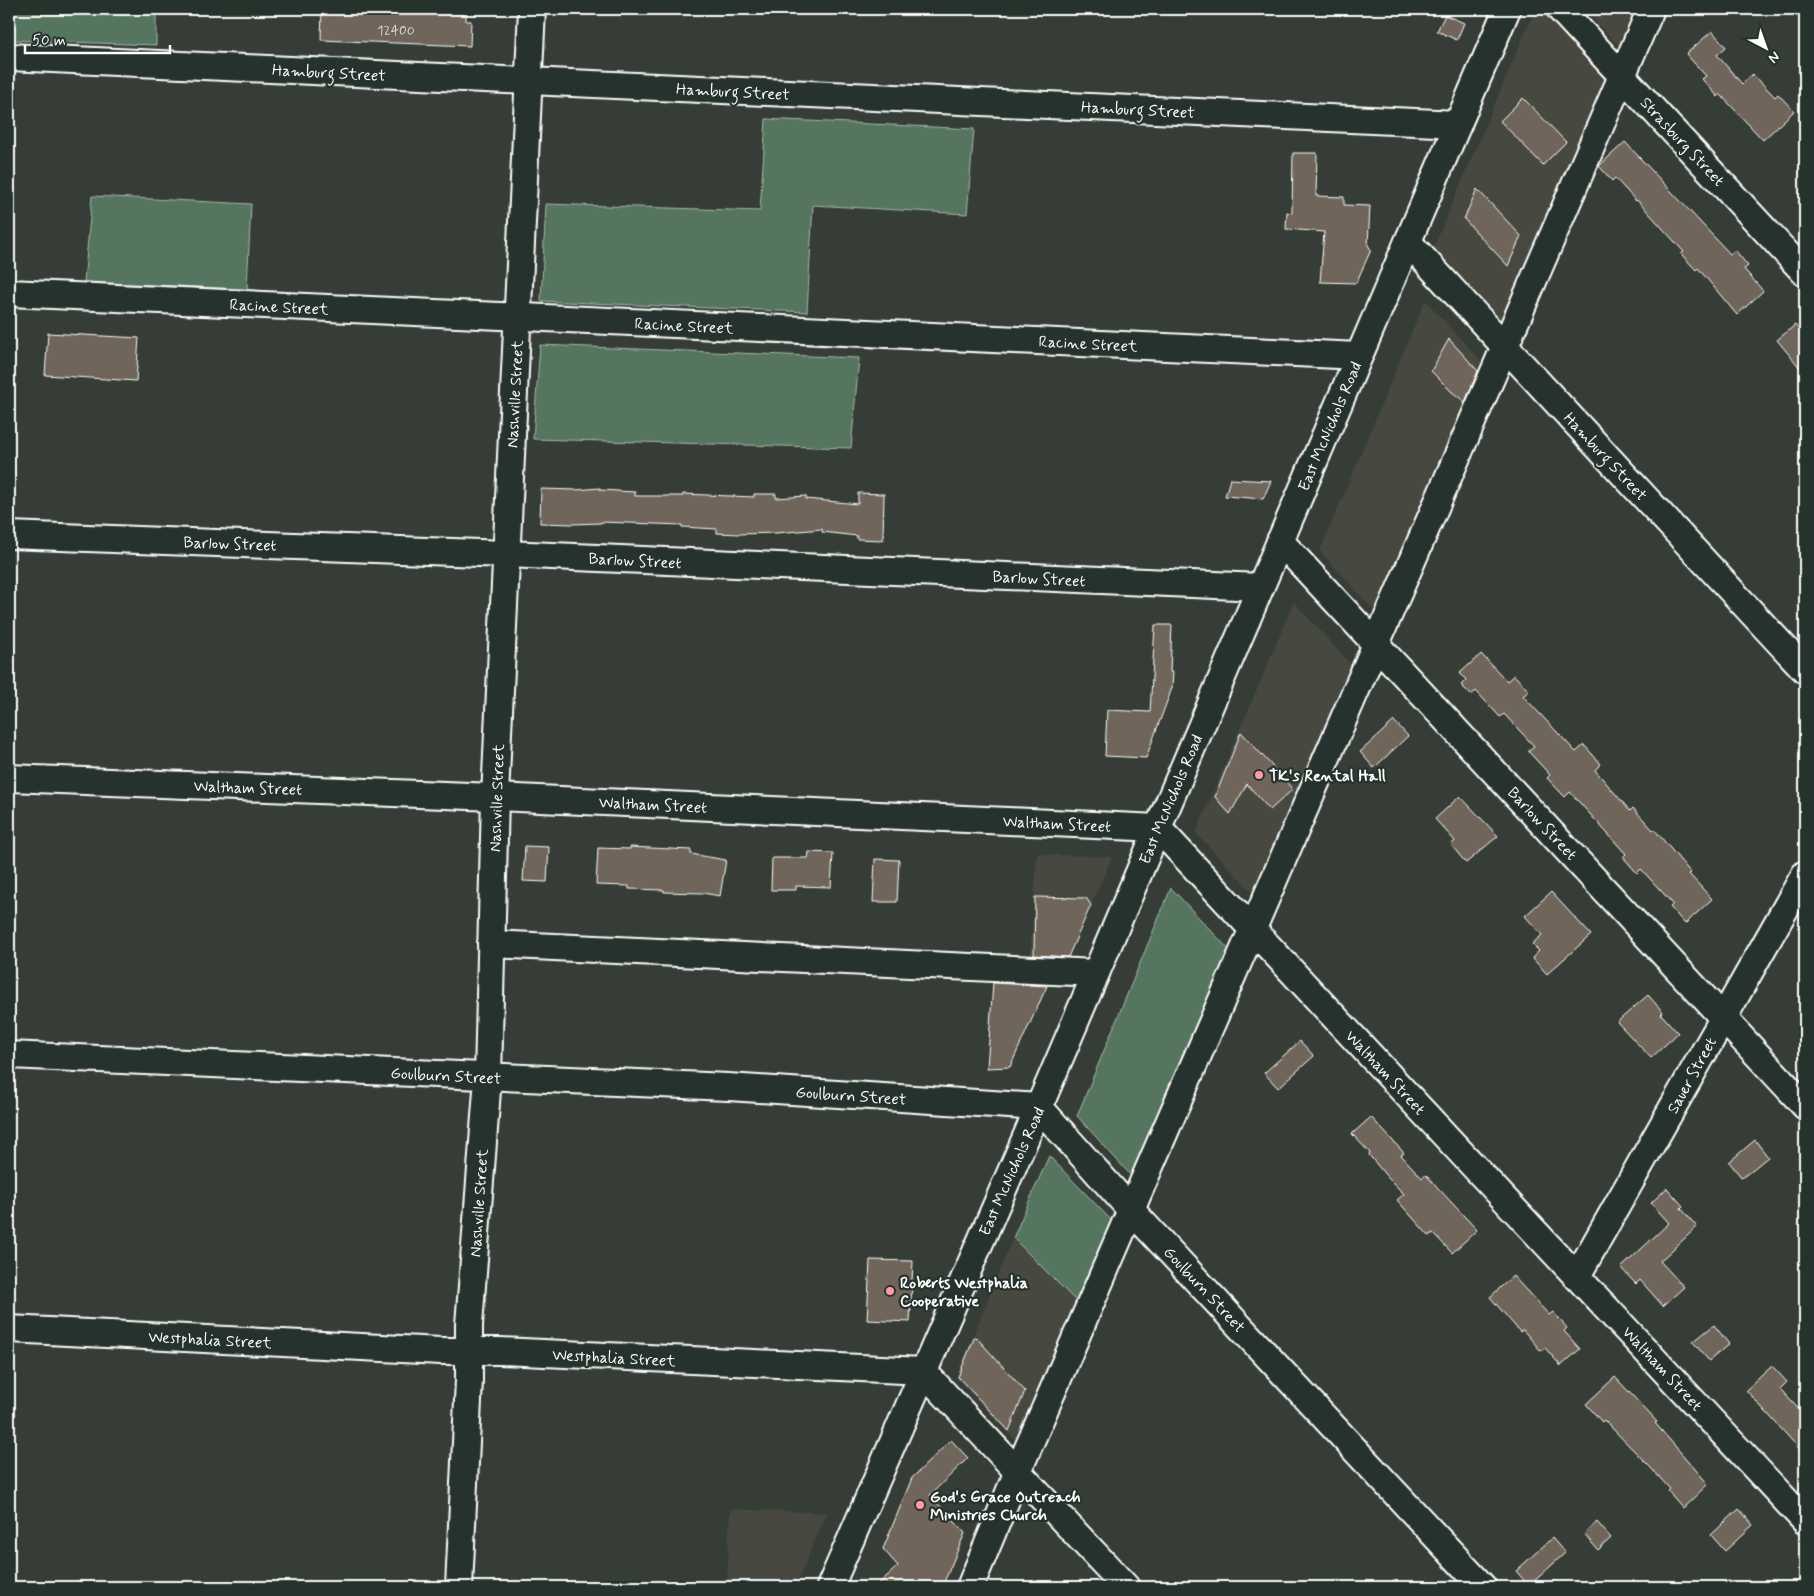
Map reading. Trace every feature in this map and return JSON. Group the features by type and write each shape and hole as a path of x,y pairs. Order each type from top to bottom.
{"street":[{"name":"Nashville Street","path":"459,1587 469,1325 488,1077 495,797 532,9"},
{"name":"East McNichols Road","path":"830,1587 1039,1107 1507,9"},
{"path":"970,1587 1018,1470 1651,9"},
{"name":"Strasburg Street","path":"1569,12 1622,75 1805,272"},
{"name":"Hamburg Street","path":"9,57 1458,124"},
{"name":"Hamburg Street","path":"1408,242 1805,670"},
{"name":"Racine Street","path":"9,293 1359,356"},
{"name":"Barlow Street","path":"9,535 506,554 1260,587"},
{"name":"Barlow Street","path":"1280,541 1805,1106"},
{"name":"Waltham Street","path":"9,778 495,797 1158,828 1805,1521"},
{"name":"Sauer Street","path":"1577,1276 1805,874"},
{"path":"491,944 1096,973"},
{"name":"Goulburn Street","path":"9,1055 728,1087 1039,1107 1132,1210 1483,1587"},
{"name":"Westphalia Street","path":"9,1329 441,1351 923,1371"},
{"path":"923,1371 1126,1587"}],"shaded area":[{"path":"1540,9 1553,12 1616,81 1503,327 1437,257 1434,246 1533,14"},
{"path":"1584,9 1646,9 1627,55"},
{"path":"1425,300 1482,362 1378,615 1320,551"},
{"path":"1294,602 1354,668 1257,897 1196,833"},
{"path":"1037,854 1112,857 1066,962 1030,960"},
{"path":"1013,1238 1080,1305 1019,1444 956,1378"},
{"path":"730,1509 827,1513 795,1587 727,1587"}],"green space":[{"path":"9,9 156,9 156,45 9,40"},
{"path":"766,119 974,129 967,214 813,205 807,312 541,301 546,204 760,211"},
{"path":"92,196 251,204 247,289 84,282"},
{"path":"540,345 859,358 851,448 533,439"},
{"path":"1171,888 1234,955 1135,1180 1077,1116"},
{"path":"1049,1156 1116,1225 1080,1305 1013,1238"}],"building":[{"path":"322,9 466,9 466,21 471,21 470,46 321,40"},
{"path":"1445,15 1464,23 1457,40 1437,31"},
{"path":"1712,31 1726,47 1717,55 1742,84 1753,74 1775,97 1778,94 1794,111 1763,140 1720,94 1718,97 1702,79 1706,76 1686,54"},
{"path":"1523,98 1566,142 1543,165 1500,121"},
{"path":"1625,142 1730,254 1735,250 1748,266 1744,269 1763,291 1737,315 1698,268 1696,270 1681,254 1684,252 1637,200 1615,178 1612,181 1599,166"},
{"path":"1293,153 1317,153 1316,196 1344,197 1344,205 1370,206 1368,245 1371,250 1356,283 1320,282 1324,232 1286,229 1287,212 1292,213"},
{"path":"1477,189 1521,236 1508,266 1464,219"},
{"path":"1795,325 1805,336 1805,374 1777,340"},
{"path":"48,333 139,338 136,381 45,375"},
{"path":"1449,339 1478,371 1465,402 1431,371"},
{"path":"1230,479 1271,481 1263,499 1225,496"},
{"path":"600,488 600,490 635,492 635,496 683,496 683,494 754,497 754,494 776,494 776,498 806,496 806,499 858,504 858,493 884,494 883,540 857,539 857,536 822,532 822,529 740,534 717,533 717,529 682,527 682,525 601,522 572,524 540,523 541,489 576,490"},
{"path":"1155,625 1172,625 1170,672 1173,672 1172,688 1146,758 1105,756 1107,710 1150,712"},
{"path":"1481,654 1507,681 1514,675 1529,691 1523,696 1576,752 1584,745 1601,764 1595,770 1630,811 1633,808 1654,829 1691,873 1689,874 1712,899 1685,924 1670,907 1673,904 1641,869 1637,873 1623,857 1626,854 1570,792 1565,797 1547,778 1550,775 1528,751 1534,746 1504,714 1500,717 1476,691 1471,695 1461,685 1466,680 1460,673"},
{"path":"1394,721 1408,736 1374,768 1360,752"},
{"name":"TK's Rental Hall","path":"1241,732 1293,789 1270,810 1247,784 1230,814 1215,797"},
{"path":"1460,796 1498,836 1466,863 1451,845 1455,841 1435,819"},
{"path":"525,846 549,847 547,882 523,881"},
{"path":"630,847 691,850 691,854 726,860 720,896 703,893 664,892 664,890 629,889 629,886 596,885 598,848 630,849"},
{"path":"809,852 833,853 831,887 796,886 796,890 771,890 772,858 808,858"},
{"path":"875,859 899,860 897,902 873,902"},
{"path":"1551,892 1591,935 1547,974 1532,958 1539,951 1532,944 1542,935 1525,916"},
{"path":"1035,897 1086,898 1091,905 1068,957 1034,955"},
{"path":"993,983 1047,986 1010,1067 987,1068"},
{"path":"1648,995 1663,1012 1661,1014 1678,1033 1651,1058 1617,1022"},
{"path":"1300,1041 1314,1056 1278,1088 1264,1073"},
{"path":"1371,1117 1404,1153 1401,1155 1422,1178 1426,1175 1477,1230 1452,1253 1433,1233 1429,1236 1397,1200 1404,1194 1387,1177 1369,1155 1370,1153 1352,1134"},
{"path":"1755,1140 1768,1157 1742,1178 1729,1162"},
{"path":"1667,1188 1683,1206 1681,1208 1697,1227 1660,1261 1684,1287 1663,1306 1640,1280 1636,1284 1621,1268 1669,1223 1651,1203"},
{"name":"Roberts Westphalia Cooperative","path":"870,1260 913,1261 910,1322 867,1320"},
{"path":"1513,1276 1549,1315 1553,1312 1567,1328 1564,1331 1580,1349 1561,1366 1545,1348 1541,1351 1523,1330 1520,1332 1490,1297"},
{"path":"1714,1325 1729,1344 1709,1361 1693,1342"},
{"path":"975,1336 1025,1391 1009,1431 958,1377"},
{"path":"1772,1366 1787,1382 1780,1389 1805,1416 1805,1455 1746,1390"},
{"path":"1615,1377 1657,1422 1655,1423 1708,1484 1683,1508 1668,1491 1670,1489 1650,1467 1604,1420 1602,1422 1586,1404"},
{"name":"God's Grace Outreach Ministries Church","path":"951,1440 968,1458 930,1495 965,1533 942,1587 875,1587 898,1566 883,1549 912,1478"},
{"path":"1739,1509 1753,1525 1725,1551 1711,1535"},
{"path":"1597,1522 1611,1538 1598,1550 1584,1534"},
{"path":"1552,1538 1565,1553 1529,1586 1516,1571"}],"place":[{"name":"TK's Rental Hall","path":"1259,775"},
{"name":"Roberts Westphalia Cooperative","path":"890,1291"},
{"name":"God's Grace Outreach Ministries Church","path":"920,1505"}]}
